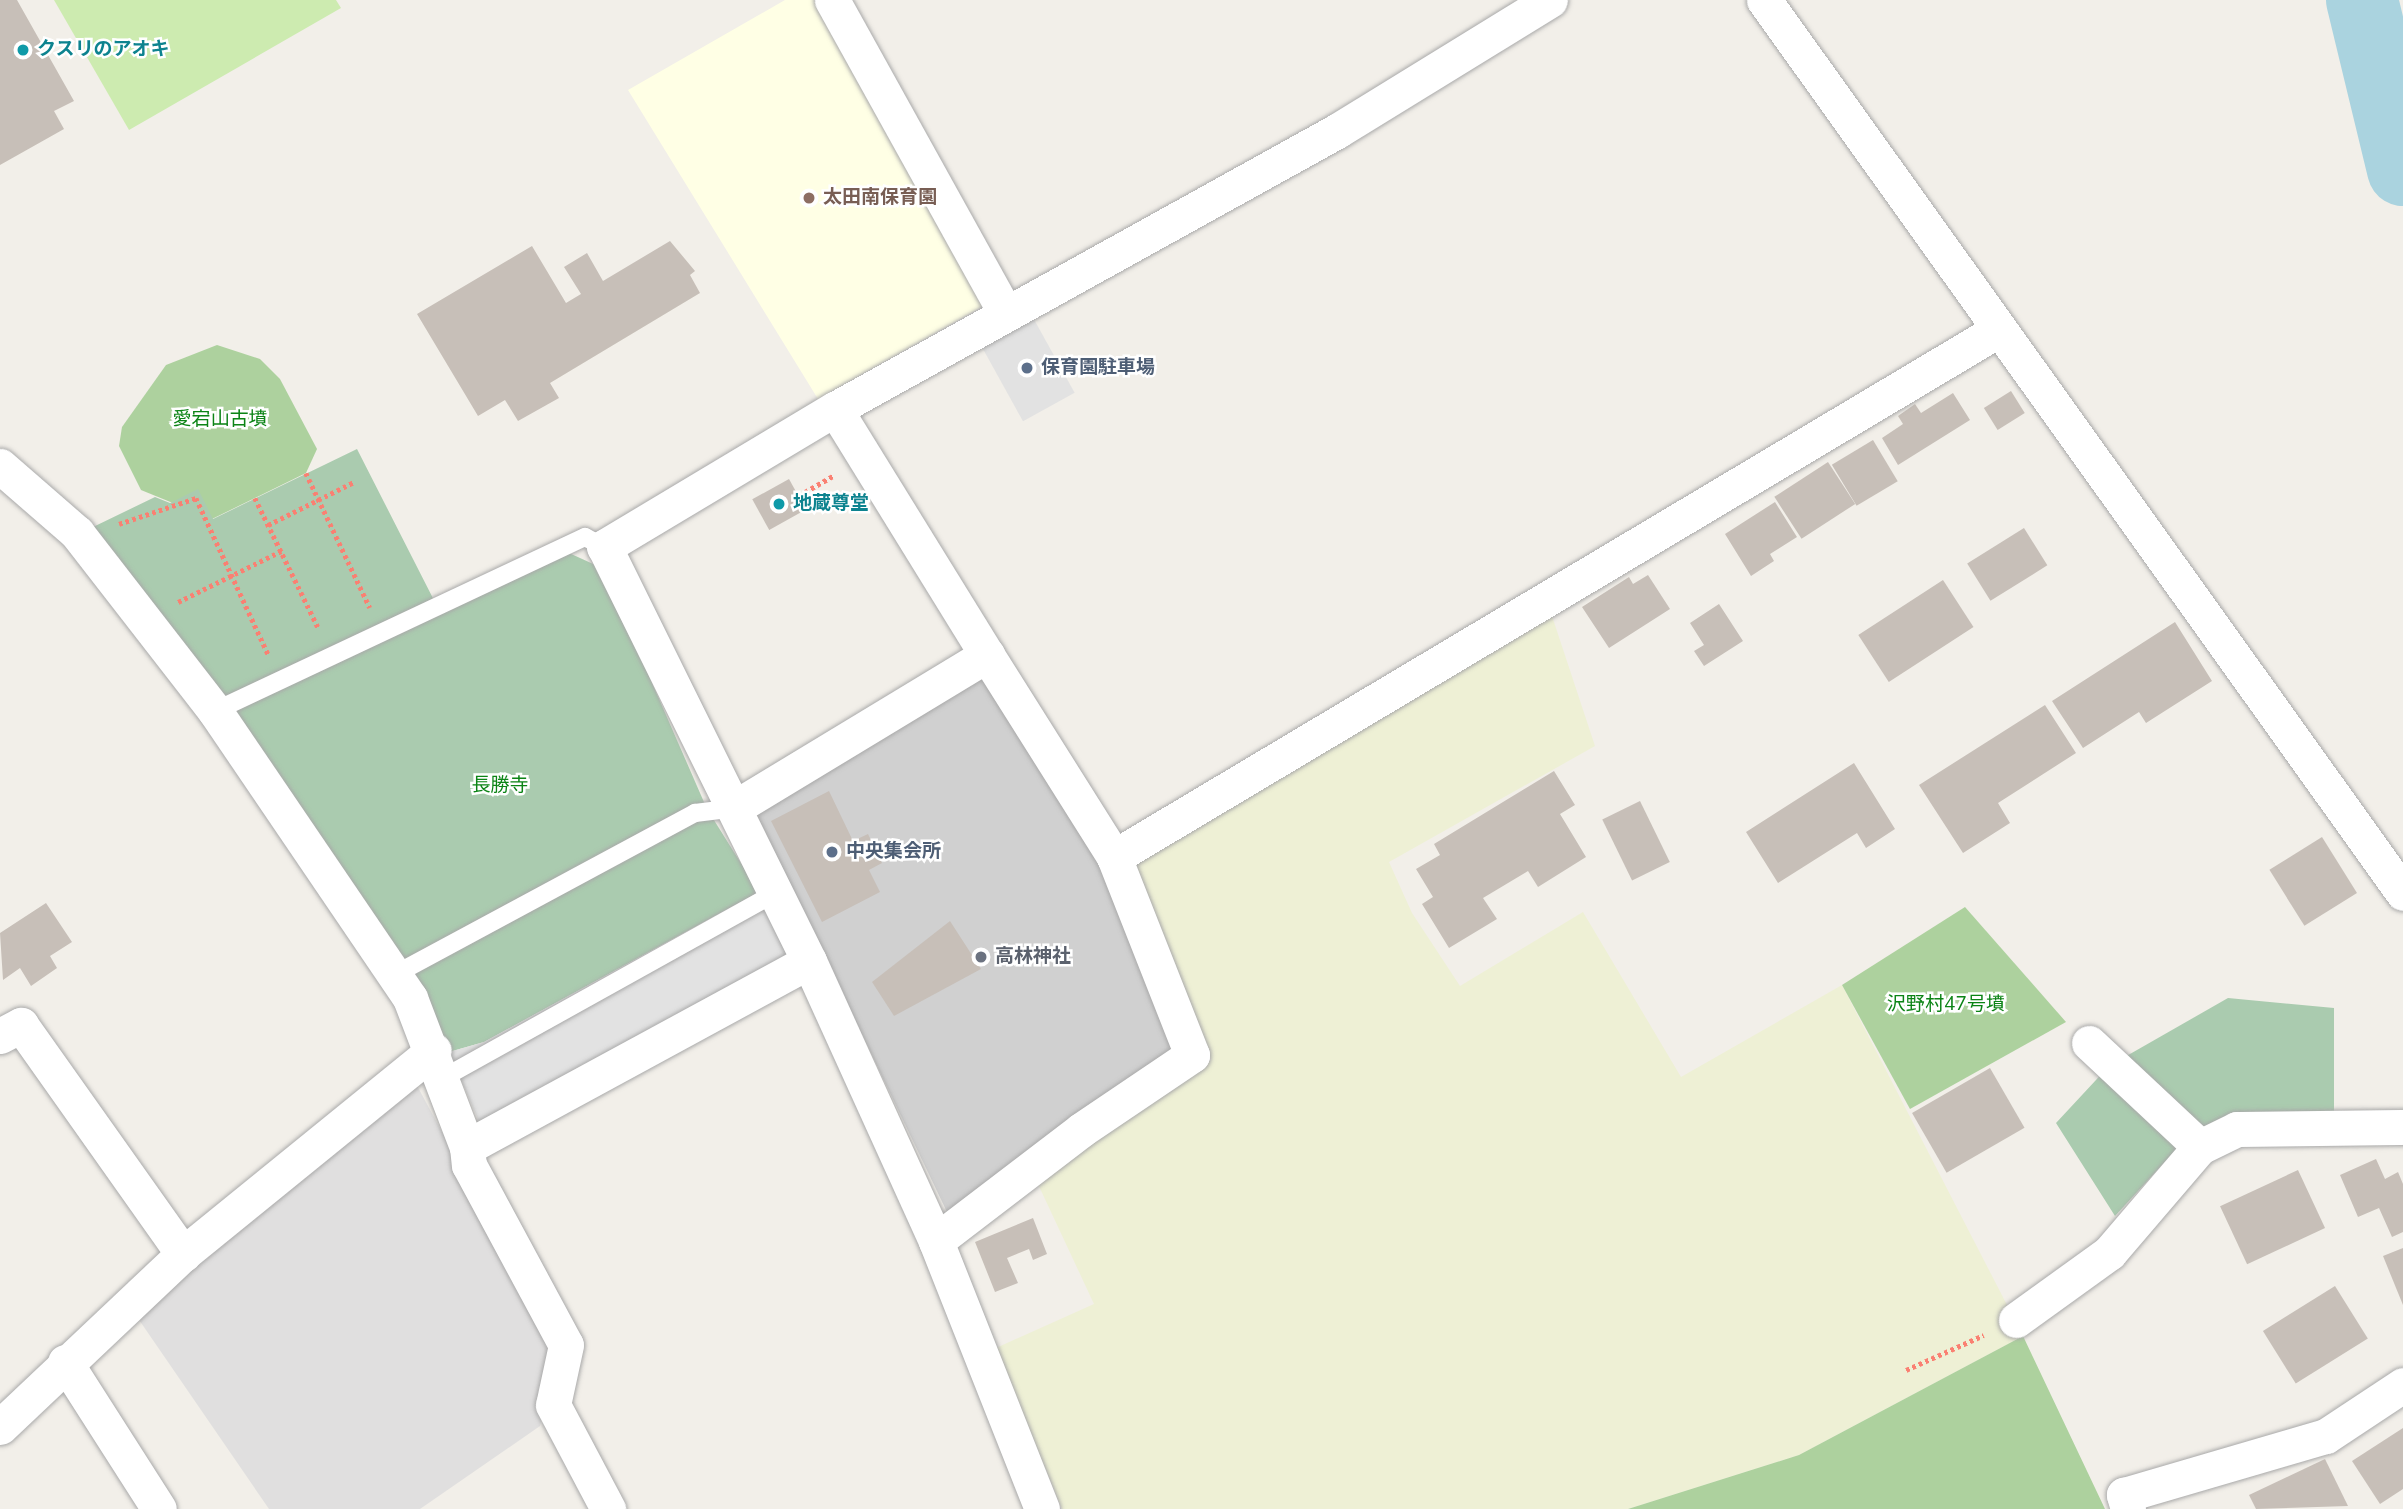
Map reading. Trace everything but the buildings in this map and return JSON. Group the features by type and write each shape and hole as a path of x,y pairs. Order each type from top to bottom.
{"street":[{"path":"832,0 1006,314"},
{"path":"1042,1509 936,1241 809,961 604,547 835,409 1336,131 1550,0"},
{"path":"1764,0 2403,893"},
{"path":"1114,857 1998,330"},
{"path":"835,409 1114,857 1192,1055 1081,1130 936,1241"},
{"path":"0,466 77,533 215,711 394,975 439,1064 467,1147 469,1165 566,1345 553,1405 608,1509"},
{"path":"734,808 987,655"},
{"path":"467,1147 809,961"},
{"path":"0,1036 20,1025 183,1254"},
{"path":"2089,1043 2200,1147"},
{"path":"0,1427 65,1362 183,1254 439,1064"},
{"path":"2017,1320 2109,1252 2200,1147 2237,1129 2403,1127"},
{"path":"65,1362 159,1509"},
{"path":"2128,1509 2124,1496 2326,1436 2403,1385"}],"lane":[{"path":"215,711 584,537 604,547"},
{"path":"394,975 695,813 734,808"},
{"path":"439,1064 775,893"}],"path":[{"path":"306,473 382,633"},
{"path":"268,525 354,482"},
{"path":"108,529 153,507 166,513 196,498 280,681"},
{"path":"255,498 333,656"},
{"path":"166,608 281,551"},
{"path":"1906,1370 2017,1320"}],"shaded area":[{"name":"太田南保育園","path":"785,0 814,0 983,306 818,399 628,90"},
{"name":"保育園駐車場","path":"1031,314 1075,393 1023,421 979,343"},
{"path":"1551,613 1595,746 1389,862 1412,913 1460,986 1583,912 1681,1077 1842,985 2023,1336 1799,1455 1628,1509 1062,1509 996,1348 1094,1304 1037,1182 1211,1060 1128,867"},
{"name":"高林神社","path":"983,674 1099,862 1176,1051 947,1212 756,813"},
{"path":"759,892 791,953 481,1126 449,1052 484,1042"},
{"path":"414,1080 555,1342 540,1426 420,1509 269,1509 135,1314"}],"green space":[{"path":"54,0 336,0 341,8 129,130"},
{"name":"愛宕山古墳","path":"217,345 260,359 280,379 317,449 306,473 212,519 141,490 119,446 122,427 166,365"},
{"name":"長勝寺","path":"357,449 441,614 569,553 602,568 707,809 759,892 484,1042 449,1052 91,528 155,497 170,503 198,489 213,519"},
{"name":"沢野村47号墳","path":"1965,907 2066,1022 1910,1109 1842,985"},
{"path":"2228,998 2334,1008 2334,1117 2185,1140 2115,1216 2056,1123 2109,1066"},
{"path":"2023,1336 2105,1509 1628,1509 1799,1455"}],"waterway":[{"path":"2362,0 2403,170"}],"place":[{"name":"クスリのアオキ","path":"23,50"},
{"name":"太田南保育園","path":"809,198"},
{"name":"保育園駐車場","path":"1027,368"},
{"name":"地蔵尊堂","path":"779,504"},
{"name":"中央集会所","path":"832,852"},
{"name":"高林神社","path":"981,957"}]}
